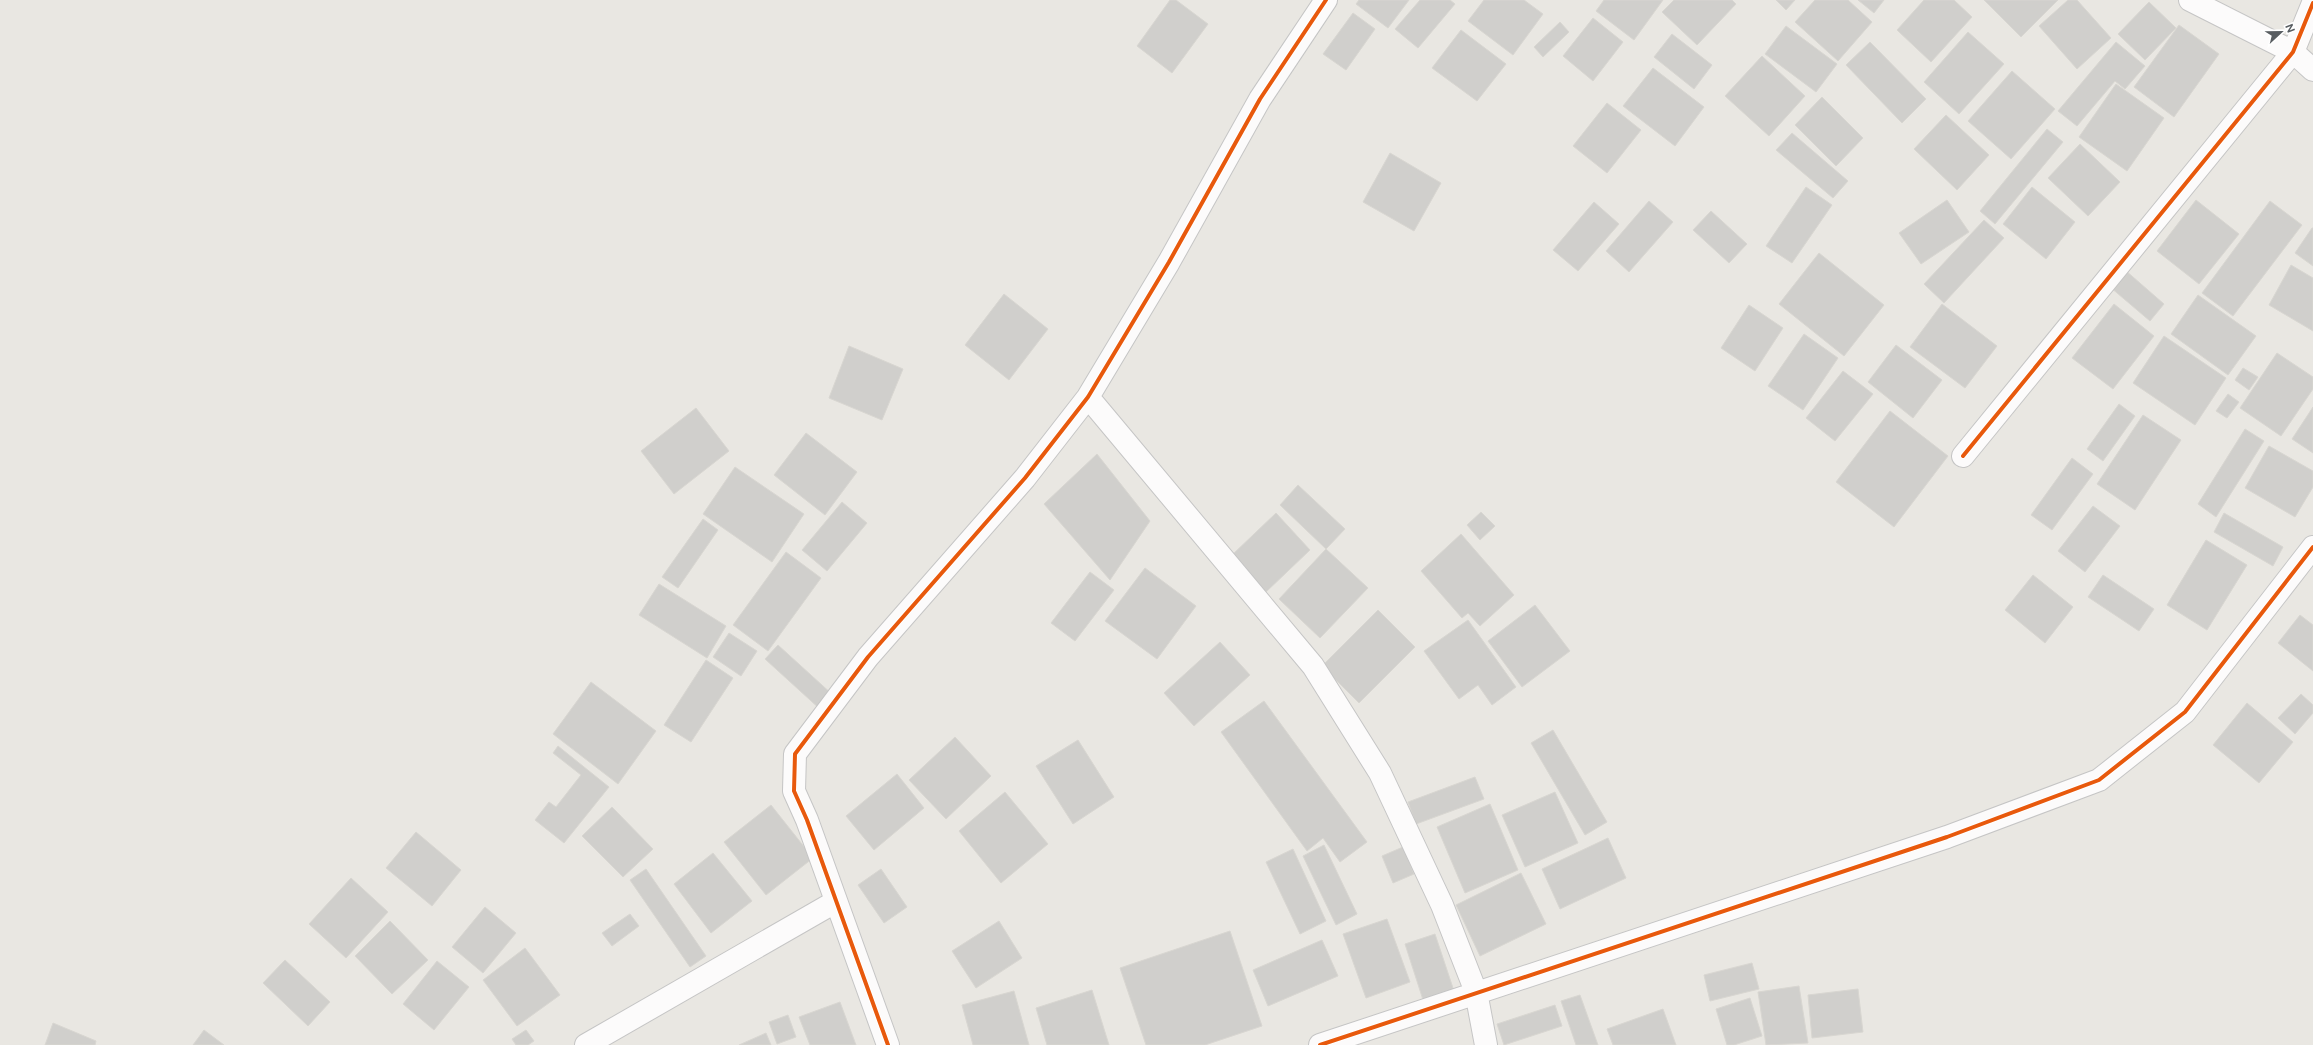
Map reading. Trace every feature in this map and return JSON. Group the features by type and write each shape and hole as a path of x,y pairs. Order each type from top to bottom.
{"street":[{"path":"888,1045 835,902 807,820 794,791 795,754 868,657 1025,478 1088,397 1169,262 1260,99 1326,0"},
{"path":"2190,0 2293,52 2313,70"},
{"path":"1963,456 2293,52 2313,3"},
{"path":"1088,397 1314,666 1380,774 1442,905 1476,992 1486,1045"},
{"path":"1320,1045 1947,837 2099,780 2185,712 2313,547"},
{"path":"586,1045 835,902"}],"building":[{"path":"1170,0 1176,0 1208,24 1172,73 1137,46"},
{"path":"1359,0 1409,0 1388,28 1356,4"},
{"path":"1420,0 1450,0 1455,4 1418,48 1395,29"},
{"path":"1484,0 1524,0 1543,14 1513,55 1468,21"},
{"path":"1604,0 1663,0 1634,40 1596,11"},
{"path":"1674,0 1732,0 1736,4 1697,45 1662,12"},
{"path":"1776,0 1795,0 1786,10"},
{"path":"1815,0 1848,0 1872,22 1838,61 1795,22"},
{"path":"1858,0 1884,0 1874,13"},
{"path":"1924,0 1954,0 1972,17 1931,62 1897,30"},
{"path":"1984,0 2058,0 2021,37"},
{"path":"2068,0 2077,0 2111,38 2077,69 2039,26"},
{"path":"2149,2 2176,28 2145,60 2118,34"},
{"path":"1353,13 1375,29 1346,70 1323,54"},
{"path":"1593,18 1623,42 1593,81 1563,56"},
{"path":"1560,22 1569,32 1543,57 1534,47"},
{"path":"2179,25 2219,54 2174,117 2134,87"},
{"path":"1786,26 1837,64 1816,92 1765,54"},
{"path":"1461,30 1506,64 1477,101 1432,68"},
{"path":"1968,32 2004,64 1959,114 1924,82"},
{"path":"1672,34 1712,65 1694,89 1654,57"},
{"path":"1870,42 1926,99 1902,123 1846,65"},
{"path":"2116,42 2145,66 2125,89 2115,81 2077,126 2058,111"},
{"path":"1762,56 1805,96 1769,136 1725,96"},
{"path":"1653,68 1704,107 1675,146 1623,106"},
{"path":"2012,71 2055,109 2011,159 1968,121"},
{"path":"2116,84 2164,118 2127,171 2079,137"},
{"path":"1822,97 1863,138 1836,166 1795,125"},
{"path":"1607,103 1641,130 1607,173 1573,146"},
{"path":"1946,115 1989,155 1957,190 1914,149"},
{"path":"2047,129 2063,142 1995,224 1980,211"},
{"path":"1792,133 1848,181 1833,198 1776,150"},
{"path":"2080,144 2120,182 2088,216 2048,178"},
{"path":"1390,153 1441,183 1414,231 1363,202"},
{"path":"1806,187 1832,205 1792,263 1766,246"},
{"path":"2032,187 2075,222 2046,259 2003,224"},
{"path":"1947,200 1969,232 1921,264 1899,233"},
{"path":"2196,200 2239,234 2199,284 2157,251"},
{"path":"1649,201 1673,222 1629,272 1606,251"},
{"path":"2270,201 2302,225 2233,316 2202,293"},
{"path":"1594,202 1619,224 1578,271 1553,250"},
{"path":"1711,211 1747,244 1729,263 1693,230"},
{"path":"1984,220 2004,238 1944,303 1924,284"},
{"path":"2313,228 2313,266 2295,253"},
{"path":"1819,253 1884,305 1844,356 1779,304"},
{"path":"2291,265 2313,278 2313,331 2269,305"},
{"path":"2125,270 2164,304 2150,321 2110,287"},
{"path":"1004,294 1048,329 1009,380 965,345"},
{"path":"2198,295 2256,336 2228,375 2171,334"},
{"path":"1942,304 1997,346 1965,388 1910,347"},
{"path":"2114,304 2154,336 2113,389 2072,358"},
{"path":"1749,305 1783,328 1755,371 1721,348"},
{"path":"1804,334 1838,358 1803,410 1768,386"},
{"path":"2164,336 2226,378 2195,425 2133,383"},
{"path":"1896,345 1942,380 1913,418 1868,382"},
{"path":"849,346 903,369 882,420 829,398"},
{"path":"2277,353 2313,377 2313,389 2281,436 2240,408"},
{"path":"2243,368 2258,377 2249,390 2235,380"},
{"path":"1843,371 1873,394 1835,441 1806,418"},
{"path":"2228,394 2239,402 2227,418 2216,411"},
{"path":"2119,404 2135,416 2103,461 2087,449"},
{"path":"2313,407 2313,453 2292,439"},
{"path":"696,408 729,451 674,494 641,451"},
{"path":"1890,411 1948,456 1894,527 1836,482"},
{"path":"2143,415 2181,440 2135,510 2097,484"},
{"path":"2245,429 2264,441 2216,517 2198,504"},
{"path":"806,433 857,472 825,515 774,475"},
{"path":"2269,446 2313,471 2313,487 2295,517 2245,488"},
{"path":"1097,454 1150,521 1110,580 1044,504"},
{"path":"2072,458 2093,474 2052,530 2031,515"},
{"path":"735,467 804,514 772,562 703,514"},
{"path":"1298,485 1345,529 1326,549 1280,505"},
{"path":"842,502 867,523 827,571 802,550"},
{"path":"2093,506 2120,526 2085,572 2058,551"},
{"path":"1481,512 1495,526 1480,540 1467,525"},
{"path":"1276,513 1310,550 1266,592 1232,555"},
{"path":"2224,513 2283,547 2273,566 2214,532"},
{"path":"703,519 718,530 678,588 662,577"},
{"path":"1461,534 1514,595 1480,626 1468,613 1462,618 1421,571"},
{"path":"2206,540 2247,565 2207,630 2167,605"},
{"path":"1326,549 1368,588 1320,638 1279,599"},
{"path":"786,552 821,578 768,651 733,625"},
{"path":"1145,568 1196,606 1157,659 1105,621"},
{"path":"1090,572 1114,590 1075,641 1051,623"},
{"path":"2033,575 2073,607 2045,643 2005,610"},
{"path":"2103,575 2154,609 2139,631 2088,597"},
{"path":"659,584 726,626 707,658 639,615"},
{"path":"1535,605 1570,651 1522,687 1488,641"},
{"path":"1378,610 1415,647 1359,703 1322,666"},
{"path":"2300,615 2313,625 2313,671 2278,643"},
{"path":"1468,620 1516,687 1492,705 1478,685 1459,699 1424,651"},
{"path":"729,633 757,651 741,676 713,657"},
{"path":"1220,642 1250,675 1194,726 1164,693"},
{"path":"778,645 834,696 821,710 765,659"},
{"path":"706,660 733,678 691,742 664,725"},
{"path":"591,682 656,731 618,784 553,734"},
{"path":"2301,694 2313,705 2313,713 2295,734 2278,718"},
{"path":"1264,701 1367,842 1340,862 1323,838 1307,851 1221,732"},
{"path":"2247,703 2293,742 2259,783 2213,745"},
{"path":"1553,730 1607,822 1585,835 1531,743"},
{"path":"955,737 991,776 946,819 909,780"},
{"path":"1078,740 1114,797 1073,824 1036,766"},
{"path":"558,746 609,787 564,843 535,820 549,802 556,807 581,775 553,753"},
{"path":"897,774 924,808 874,850 846,816"},
{"path":"1475,777 1484,799 1416,824 1408,802"},
{"path":"1005,792 1048,844 1001,883 959,831"},
{"path":"1555,792 1578,843 1525,867 1502,815"},
{"path":"1490,804 1518,870 1465,893 1437,827"},
{"path":"771,805 813,858 766,895 724,842"},
{"path":"612,807 653,849 623,877 582,836"},
{"path":"416,832 461,870 432,906 386,868"},
{"path":"1608,838 1626,878 1560,909 1542,869"},
{"path":"1324,845 1357,914 1336,925 1303,856"},
{"path":"1403,847 1414,874 1393,883 1382,856"},
{"path":"1293,849 1326,921 1300,934 1266,862"},
{"path":"713,853 752,901 711,933 674,884"},
{"path":"646,869 706,956 690,967 630,880"},
{"path":"881,869 907,907 884,923 858,885"},
{"path":"1521,873 1546,924 1480,956 1456,905"},
{"path":"351,878 388,912 346,958 309,924"},
{"path":"485,907 516,933 483,973 452,947"},
{"path":"630,914 639,926 612,946 602,933"},
{"path":"1387,919 1410,982 1366,998 1343,934"},
{"path":"390,921 428,960 392,994 355,956"},
{"path":"999,921 1022,958 976,988 952,951"},
{"path":"1230,931 1262,1026 1205,1045 1146,1045 1120,968"},
{"path":"1435,934 1456,997 1425,1006 1405,944"},
{"path":"1322,940 1338,976 1268,1006 1253,970"},
{"path":"525,948 560,995 517,1026 483,980"},
{"path":"285,960 330,1002 308,1026 263,983"},
{"path":"437,961 469,987 434,1030 403,1004"},
{"path":"1752,963 1759,989 1710,1001 1704,975"},
{"path":"1799,986 1808,1043 1766,1045 1758,992"},
{"path":"1858,989 1863,1032 1812,1038 1808,995"},
{"path":"1092,990 1109,1045 1047,1045 1036,1008"},
{"path":"1014,991 1029,1045 973,1045 962,1005"},
{"path":"1580,995 1598,1045 1576,1045 1561,1001"},
{"path":"1750,998 1762,1036 1734,1045 1727,1045 1716,1009"},
{"path":"840,1002 856,1045 810,1045 799,1017"},
{"path":"1555,1005 1562,1026 1504,1045 1497,1024"},
{"path":"1663,1009 1676,1045 1613,1045 1607,1029"},
{"path":"788,1015 796,1037 777,1044 769,1022"},
{"path":"53,1023 96,1041 95,1045 45,1045"},
{"path":"204,1030 224,1045 193,1045"},
{"path":"526,1030 534,1041 528,1045 516,1045 512,1039"},
{"path":"766,1033 771,1045 739,1045"}],"cycle path":[{"path":"888,1045 807,820 794,791 795,754 868,657 1025,478 1088,397 1169,262 1260,99 1326,0"},
{"path":"1963,456 2293,52 2313,3"},
{"path":"1320,1045 1947,837 2099,780 2185,712 2313,547"}]}
